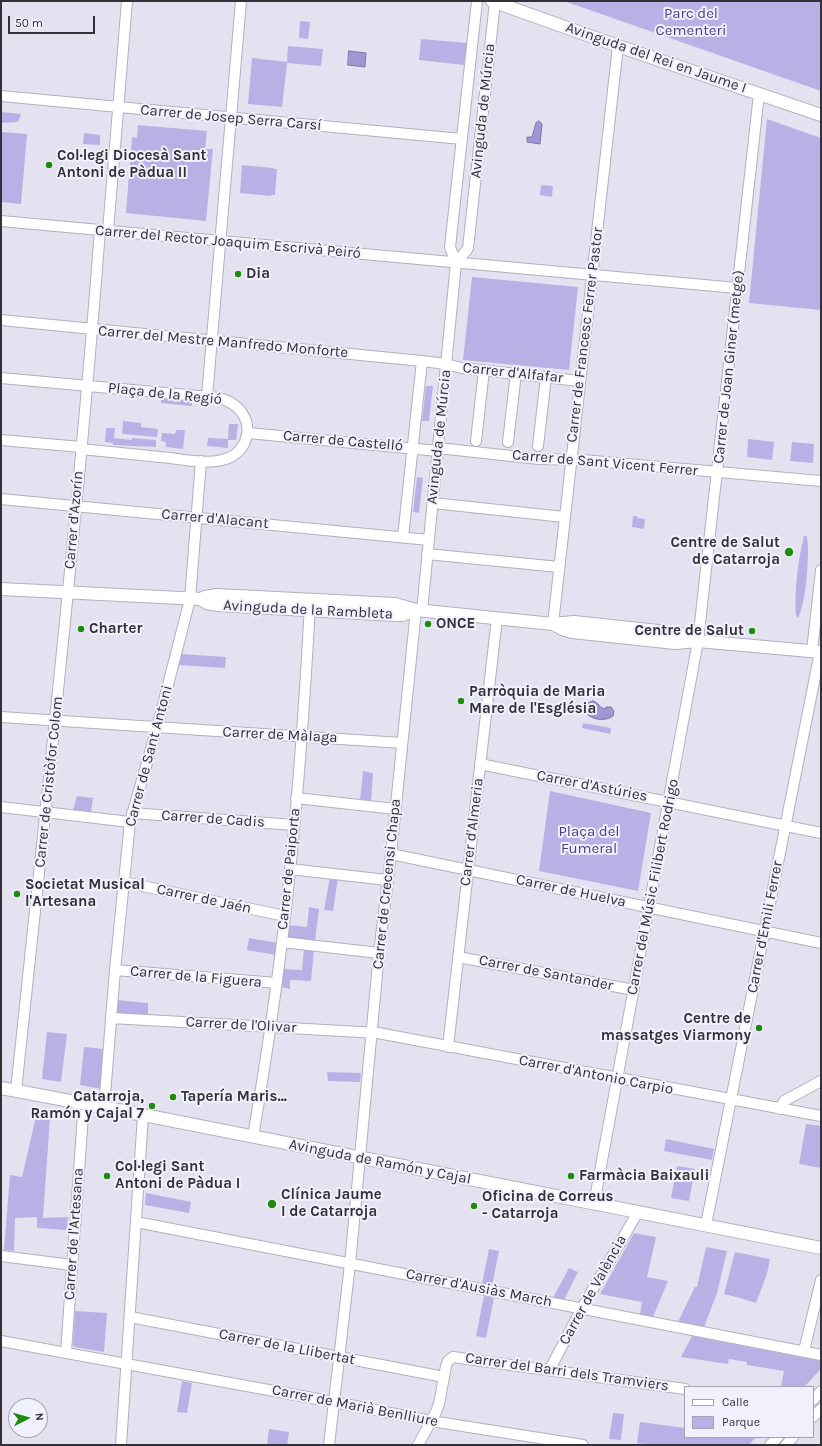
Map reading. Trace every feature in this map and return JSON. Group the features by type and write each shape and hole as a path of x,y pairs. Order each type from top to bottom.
{"street":[{"path":"1,378 87,386 92,330 118,108 127,1"},
{"path":"207,396 241,1"},
{"name":"Avinguda de Múrcia","path":"419,611 429,540 456,263 450,247 477,1"},
{"name":"Avinguda de Múrcia","path":"456,263 468,248 494,2"},
{"name":"Avinguda del Rei en Jaume I","path":"494,2 821,115"},
{"name":"Carrer de Francesc Ferrer Pastor","path":"553,624 618,46"},
{"name":"Carrer de Joan Giner (metge)","path":"698,641 759,94"},
{"name":"Carrer de Josep Serra Carsí","path":"1,96 462,139"},
{"name":"Carrer del Rector Joaquim Escrivà Peiró","path":"1,221 737,288"},
{"name":"Carrer del Mestre Manfredo Monforte","path":"1,320 446,364"},
{"name":"Avinguda de Múrcia","path":"403,537 422,361"},
{"name":"Carrer d'Alfafar","path":"446,364 462,368 580,381"},
{"path":"476,441 484,370"},
{"path":"508,442 516,373"},
{"path":"538,446 546,377"},
{"name":"Plaça de la Regió","path":"81,448 87,386 220,398 230,401 238,408 246,420 248,433"},
{"path":"1,440 202,461 222,460 235,454 243,445 248,433"},
{"name":"Carrer de Castelló","path":"248,433 438,449"},
{"name":"Carrer d'Azorín","path":"68,591 81,448"},
{"name":"Carrer de Sant Vicent Ferrer","path":"438,449 539,459 571,460 821,481"},
{"name":"Carrer de Sant Antoni","path":"104,1107 123,882 131,817 195,599 196,518 202,461"},
{"name":"Carrer d'Alacant","path":"1,499 429,540"},
{"path":"432,503 564,517"},
{"path":"427,554 559,567"},
{"name":"Carrer d'Emili Ferrer","path":"706,1225 818,652 821,570"},
{"name":"Avinguda de la Rambleta","path":"1,588 195,599 218,605 310,605 395,615 419,611 553,624 572,632 675,643 698,641 818,652"},
{"name":"Carrer de Cristòfor Colom","path":"16,1091 68,591"},
{"name":"Carrer de Paiporta","path":"253,1137 271,1026 285,916 294,825 310,605"},
{"name":"Carrer de Crecensi Chapa","path":"329,1445 350,1264 379,953 402,743 419,611"},
{"name":"Carrer d'Almeria","path":"448,1046 497,618"},
{"name":"Carrer del Músic Filibert Rodrigo","path":"594,1204 698,641"},
{"name":"Carrer de Màlaga","path":"1,717 402,743"},
{"name":"Carrer d'Astúries","path":"480,764 821,833"},
{"path":"296,798 395,809"},
{"name":"Carrer de Cadis","path":"1,807 46,812 294,825"},
{"name":"Carrer de Huelva","path":"391,854 821,943"},
{"path":"290,869 388,880"},
{"name":"Carrer de Jaén","path":"123,882 285,916"},
{"path":"282,942 379,953"},
{"name":"Carrer de Santander","path":"458,957 634,990"},
{"name":"Carrer de la Figuera","path":"115,970 277,983"},
{"name":"Carrer de l'Olivar","path":"112,1018 371,1032"},
{"name":"Carrer d'Antonio Carpio","path":"371,1032 821,1116"},
{"path":"780,1109 784,1101 821,1081"},
{"name":"Avinguda de Ramón y Cajal","path":"1,1088 821,1248"},
{"name":"Carrer de l'Artesana","path":"66,1352 83,1115"},
{"path":"121,1445 143,1115"},
{"name":"Carrer de València","path":"550,1369 582,1308 638,1212"},
{"name":"Carrer d'Ausiàs March","path":"136,1222 821,1355"},
{"path":"1,1256 72,1265"},
{"path":"804,1351 821,1280"},
{"name":"Carrer de la Llibertat","path":"130,1317 444,1377"},
{"name":"Carrer de Marià Benlliure","path":"1,1341 431,1421 562,1444 583,1445"},
{"name":"Carrer del Barri dels Tramviers","path":"444,1377 446,1366 450,1358 458,1357 684,1389"},
{"path":"418,1445 438,1404 444,1377"},
{"path":"814,1399 821,1391"}],"green space":[{"name":"Parc del Cementeri","path":"564,1 821,1 821,91"},
{"path":"300,21 310,22 308,39 299,38"},
{"path":"421,39 467,43 464,65 419,60"},
{"path":"288,46 323,49 321,66 287,63 282,107 248,104 252,58 287,62"},
{"path":"1,112 21,114 17,122 1,123"},
{"path":"767,119 821,138 821,310 749,303"},
{"path":"138,125 207,131 205,149 213,149 206,221 126,213 132,137 137,138"},
{"path":"1,132 27,134 21,204 1,202"},
{"path":"84,133 100,135 100,145 83,144"},
{"path":"242,165 277,169 275,195 271,196 240,193"},
{"path":"541,185 553,186 552,197 540,195"},
{"path":"472,277 578,287 569,370 463,360"},
{"path":"426,386 433,386 429,421 422,421"},
{"path":"161,398 192,401 192,406 161,403"},
{"path":"123,421 141,423 141,427 158,429 157,437 122,434"},
{"path":"229,424 238,424 236,440 228,440 228,448 207,446 208,438 228,439"},
{"path":"106,428 115,428 114,438 156,440 156,447 113,445 113,443 105,442"},
{"path":"176,430 185,430 183,449 166,447 166,442 161,441 162,433 175,434"},
{"path":"748,439 774,442 772,460 747,457"},
{"path":"792,442 814,444 813,463 790,461"},
{"path":"417,477 423,478 419,513 413,512"},
{"path":"633,516 645,519 644,529 632,527"},
{"path":"804,536 807,537 808,566 803,602 798,618 796,616 796,586 798,565"},
{"path":"181,654 226,657 225,668 178,665"},
{"path":"583,723 611,728 610,734 582,728"},
{"path":"363,771 373,773 371,803 360,802"},
{"name":"Plaça del Fumeral","path":"550,791 651,813 638,891 539,871"},
{"path":"77,796 93,798 91,812 73,810"},
{"path":"330,877 338,878 333,911 324,910"},
{"path":"309,907 319,909 315,941 288,939 289,925 307,927"},
{"path":"249,938 278,943 276,955 247,950"},
{"path":"304,948 314,949 311,981 290,980 290,989 280,987 283,969 302,970"},
{"path":"117,1000 148,1003 148,1016 116,1014"},
{"path":"47,1032 67,1034 61,1082 42,1079"},
{"path":"84,1047 104,1049 101,1089 80,1085"},
{"path":"327,1072 361,1073 360,1082 328,1081"},
{"path":"36,1116 50,1118 43,1218 68,1217 67,1230 37,1228 37,1217 15,1218 14,1251 4,1250 10,1175 22,1177"},
{"path":"806,1124 821,1126 821,1168 799,1164"},
{"path":"666,1139 714,1149 712,1160 664,1151"},
{"path":"677,1166 695,1169 689,1201 671,1198"},
{"path":"146,1193 191,1202 189,1213 145,1205"},
{"path":"634,1233 656,1237 647,1277 668,1281 653,1317 640,1314 642,1302 600,1294"},
{"path":"706,1247 727,1251 717,1293 704,1327 678,1322 695,1287 697,1287"},
{"path":"489,1249 499,1251 492,1286 482,1284"},
{"path":"735,1252 770,1259 767,1274 756,1303 724,1294"},
{"path":"569,1268 578,1272 564,1300 553,1298"},
{"path":"484,1296 494,1298 486,1338 476,1336"},
{"path":"75,1311 107,1313 104,1352 75,1347 73,1345"},
{"path":"692,1336 821,1361 821,1369 805,1386 781,1386 784,1371 747,1365 747,1362 729,1359 728,1364 681,1357"},
{"path":"182,1381 192,1383 187,1413 177,1412"},
{"path":"613,1413 624,1414 621,1440 609,1439"},
{"path":"640,1422 684,1428 684,1438 755,1438 749,1445 654,1445 637,1443"},
{"path":"269,1429 289,1432 287,1445 267,1445"}],"shaded area":[{"path":"349,51 366,53 365,67 348,65"},
{"path":"539,121 542,124 540,144 527,142 527,137 532,137 536,123"},
{"path":"593,701 605,709 606,707 611,707 614,711 613,716 606,719 598,719 588,715 585,712 586,706 589,702"}],"place":[{"name":"Col·legi Diocesà Sant Antoni de Pàdua II","path":"49,165"},
{"name":"Dia","path":"238,274"},
{"name":"Centre de Salut de Catarroja","path":"789,552"},
{"name":"ONCE","path":"428,624"},
{"name":"Charter","path":"81,629"},
{"name":"Centre de Salut","path":"752,631"},
{"name":"Parròquia de Maria Mare de l'Església","path":"461,701"},
{"name":"Societat Musical l'Artesana","path":"17,894"},
{"name":"Centre de massatges Viarmony","path":"759,1028"},
{"name":"Tapería Maris...","path":"173,1097"},
{"name":"Catarroja, Ramón y Cajal 7","path":"152,1106"},
{"name":"Col·legi Sant Antoni de Pàdua I","path":"107,1176"},
{"name":"Farmàcia Baixauli","path":"571,1176"},
{"name":"Clínica Jaume I de Catarroja","path":"272,1204"},
{"name":"Oficina de Correus - Catarroja","path":"474,1206"}]}
